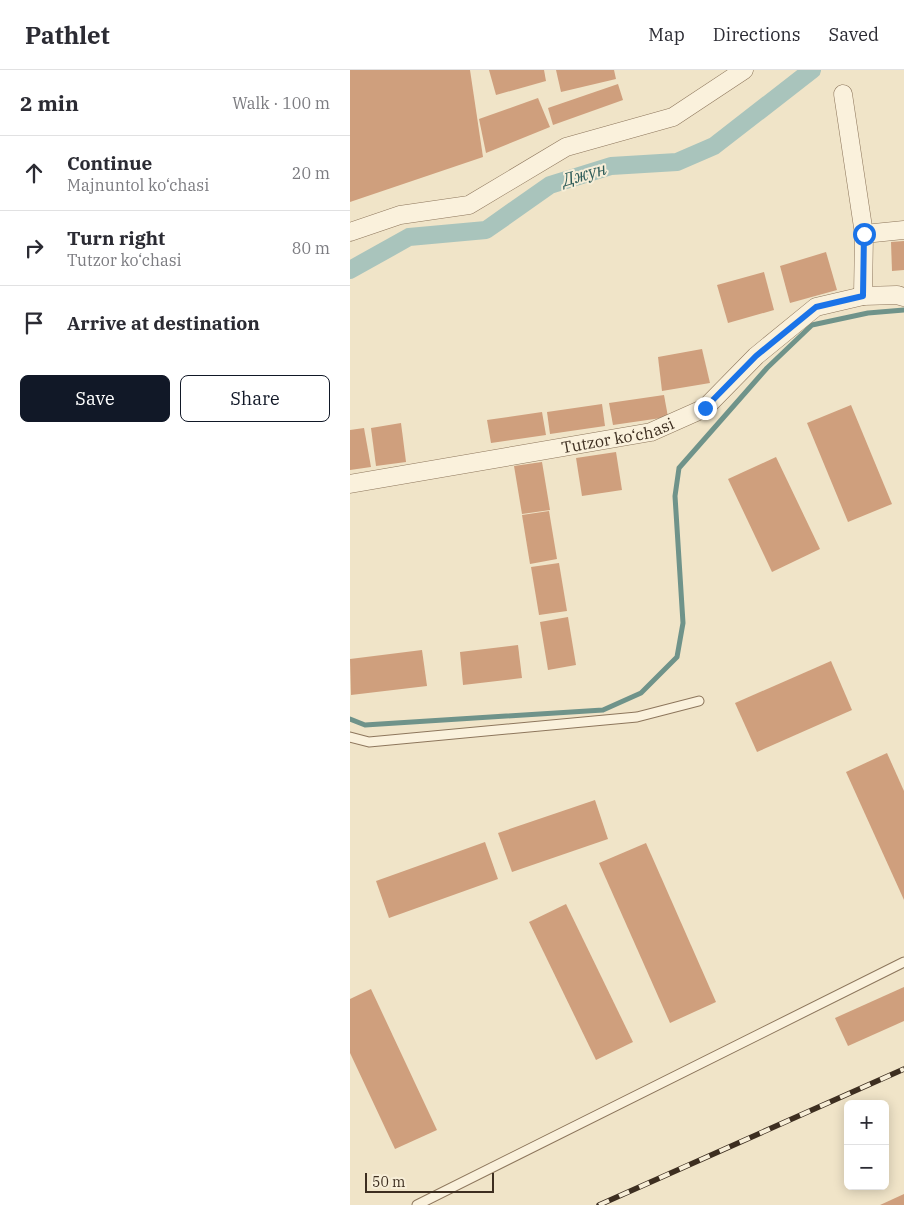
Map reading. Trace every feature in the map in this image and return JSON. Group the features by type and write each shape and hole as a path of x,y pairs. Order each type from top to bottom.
{"street":[{"path":"350,232 400,215 469,205 566,147 673,117 744,70"},
{"path":"843,94 864,234 863,296"},
{"path":"864,234 904,230"},
{"name":"Tutzor ko‘chasi","path":"350,484 650,432 705,408 756,356 816,307 863,296 897,295 904,297"}],"lane":[{"path":"350,737 369,742 637,717 699,701"},
{"path":"417,1205 904,962"}],"building":[{"path":"350,70 470,70 483,157 350,202"},
{"path":"489,70 544,70 546,81 496,95"},
{"path":"556,70 614,70 616,79 561,92"},
{"path":"618,84 623,100 553,125 548,108"},
{"path":"538,98 550,127 486,153 479,119"},
{"path":"904,241 904,270 892,271 891,242"},
{"path":"826,252 837,290 790,303 780,266"},
{"path":"764,272 774,310 728,323 717,285"},
{"path":"702,349 710,383 662,391 658,357"},
{"path":"664,395 668,417 613,425 609,403"},
{"path":"602,404 605,426 550,434 547,412"},
{"path":"851,405 892,504 848,522 807,423"},
{"path":"542,412 546,435 491,443 487,420"},
{"path":"401,423 406,462 376,466 371,428"},
{"path":"364,428 371,467 350,470 350,430"},
{"path":"616,452 622,490 582,496 576,458"},
{"path":"776,457 820,549 772,572 728,479"},
{"path":"542,462 550,510 522,514 514,466"},
{"path":"549,511 557,559 530,564 522,515"},
{"path":"559,563 567,611 539,615 531,567"},
{"path":"568,617 576,665 548,670 540,622"},
{"path":"518,645 522,678 463,685 460,652"},
{"path":"422,650 427,686 351,695 350,659"},
{"path":"831,661 852,710 757,752 735,703"},
{"path":"887,753 904,791 904,900 846,772"},
{"path":"595,800 608,839 512,872 498,833"},
{"path":"485,842 498,879 389,918 376,881"},
{"path":"646,843 716,1002 670,1023 599,863"},
{"path":"566,904 633,1042 596,1060 529,922"},
{"path":"904,987 904,1021 848,1046 835,1018"},
{"path":"371,989 437,1130 395,1149 350,1053 350,999"},
{"path":"904,1194 904,1205 880,1205"}],"waterway":[{"name":"Джун","path":"350,270 409,237 486,230 550,185 611,166 677,162 714,146 812,70"},
{"path":"350,719 365,725 603,710 641,693 677,657 683,623 675,496 679,468 767,368 812,325 868,313 904,310"}],"railway":[{"path":"599,1205 904,1069"}],"route":[{"path":"705,408 756,356 816,307 863,296 864,234"}]}
